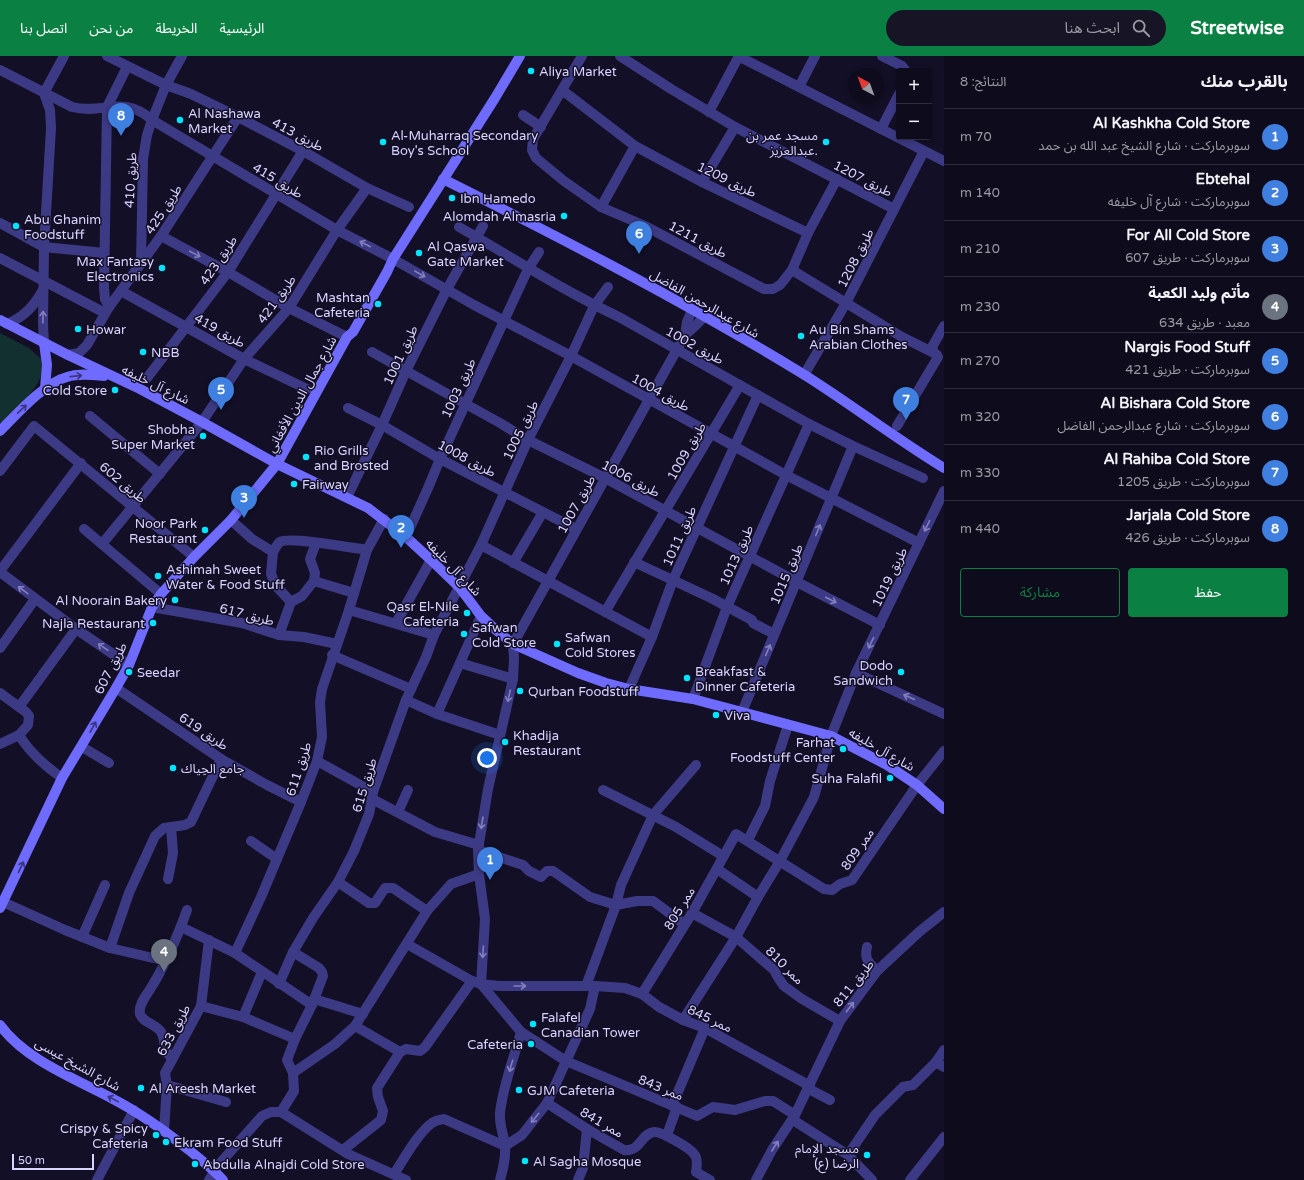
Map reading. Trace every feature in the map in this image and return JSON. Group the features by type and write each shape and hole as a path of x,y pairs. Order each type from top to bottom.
{"street":[{"path":"45,388 48,365 44,343 43,324 44,247 51,128 50,110 44,93 64,56"},
{"name":"طريق 413","path":"107,56 127,67 166,85 191,94 238,117 303,151 367,188 409,207"},
{"name":"طريق 410","path":"141,264 143,160 147,135 166,85 182,56"},
{"name":"شارع جمال الدين الأفغاني","path":"277,464 347,337 350,325 381,270 393,259 520,56"},
{"path":"523,115 541,127 582,56"},
{"name":"طريق 1207","path":"620,56 671,89 735,127 894,209"},
{"path":"709,112 738,56 944,161"},
{"path":"799,87 815,56"},
{"path":"882,56 904,68"},
{"path":"107,310 104,293 106,107 127,67"},
{"name":"طريق 415","path":"0,70 72,107 82,109 125,106 132,108 337,230 393,259"},
{"name":"طريق 1209","path":"562,90 635,146 702,182 808,233"},
{"path":"881,129 896,100"},
{"name":"طريق 425","path":"68,355 73,355 83,349 107,310 161,236 238,117"},
{"name":"طريق 1211","path":"541,127 533,139 532,150 536,158 564,181 601,207 645,226 764,289 773,289 780,285 792,270 808,233 837,179"},
{"path":"702,182 735,127"},
{"path":"601,207 635,146"},
{"name":"طريق 423","path":"147,378 228,272 303,151"},
{"name":"طريق 1208","path":"804,375 846,303 924,151"},
{"name":"شارع عبدالرحمن الفاضل","path":"443,179 654,288 804,375 944,468"},
{"name":"طريق 421","path":"102,544 202,422 244,359 289,308 337,230 367,188"},
{"path":"0,223 44,247 104,253"},
{"name":"طريق 1001","path":"347,497 406,371 447,289 483,226"},
{"name":"طريق 1002","path":"459,227 528,269 594,306 619,317 809,424 923,478"},
{"path":"161,236 228,272 289,308 347,337"},
{"name":"طريق 1003","path":"406,536 465,404 528,269 538,252"},
{"path":"0,258 44,286 107,310"},
{"name":"طريق 1004","path":"393,259 786,475 919,542"},
{"path":"792,270 902,337 937,354"},
{"path":"3,322 24,315 32,308 44,286"},
{"name":"طريق 1005","path":"460,588 528,440 571,356 594,306 608,287"},
{"name":"طريق 419","path":"121,291 244,359 308,389"},
{"name":"طريق 1007","path":"685,335 687,322 692,310"},
{"name":"طريق 1007","path":"513,644 685,335 704,317"},
{"name":"شارع آل خليفه","path":"3,322 110,376 140,389 277,464 368,508 406,536 460,588 481,616 513,644 578,673 629,689 693,699 831,736 887,765 916,785 944,810"},
{"path":"896,426 937,354 944,326"},
{"name":"طريق 1006","path":"372,352 528,440 605,478 797,582 880,625"},
{"path":"0,430 45,388 68,376 87,374 110,376"},
{"name":"طريق 1009","path":"605,612 740,385"},
{"name":"طريق 1011","path":"629,689 652,637 673,580 758,395"},
{"name":"طريق 1008","path":"348,408 382,425 440,459 576,529"},
{"path":"90,416 160,474"},
{"name":"طريق 1013","path":"693,699 727,607 809,424"},
{"name":"طريق 602","path":"0,471 34,426 194,557"},
{"name":"طريق 1015","path":"742,712 853,446"},
{"path":"81,463 0,572 76,629 129,664"},
{"name":"طريق 607","path":"2,905 62,778 82,747 129,664 152,607 161,594 194,557 231,520 277,464"},
{"name":"طريق 1019","path":"683,1020 736,937 780,861 814,797 831,736 856,673 944,491"},
{"path":"513,563 543,512"},
{"name":"طريق 611","path":"235,953 261,897 317,762 322,737 320,696 332,655 349,610 367,550 384,519"},
{"path":"231,520 252,539 273,552"},
{"path":"84,529 161,594"},
{"path":"291,602 276,586 271,574 273,552 280,542 285,540 367,550"},
{"path":"279,635 291,602 302,596 314,581 315,573 310,558 316,543"},
{"path":"480,545 652,637"},
{"path":"396,623 431,560"},
{"path":"634,562 727,607 774,634"},
{"path":"314,581 354,593"},
{"name":"طريق 615","path":"279,984 293,952 313,918 338,882 354,851 369,814 372,796 406,700 434,635 460,588"},
{"path":"0,648 35,599"},
{"name":"طريق 617","path":"152,607 242,624 279,635 337,644"},
{"path":"349,610 434,635"},
{"path":"437,714 481,616"},
{"path":"19,707 76,629"},
{"path":"343,1150 381,1120 383,1111 378,1097 377,1088 400,1052 406,1050 420,1051 425,1047 476,982 485,919 479,874 478,847 488,789 513,679 513,644"},
{"path":"332,655 411,689"},
{"path":"460,664 513,679"},
{"path":"856,673 944,714"},
{"name":"طريق 619","path":"116,688 221,759 301,802"},
{"path":"0,693 26,712 29,716 29,721 19,735 0,744"},
{"path":"406,700 437,714 500,735"},
{"path":"748,840 765,806 770,781 788,725"},
{"path":"19,735 31,752 62,778"},
{"path":"82,747 109,763"},
{"name":"ممر 809","path":"736,834 748,840 824,889 832,890 840,884 852,880 916,785 944,751"},
{"path":"110,948 128,893 155,836 164,828 185,825 190,822 221,759"},
{"path":"317,762 398,812 435,832 523,865 529,871 541,877 548,871 553,871 590,897 616,905 637,901 653,901 684,924"},
{"path":"505,1146 522,1135 547,1103 590,1009 590,986 621,885 653,816 696,765"},
{"path":"398,812 408,790"},
{"path":"603,790 676,827 723,856"},
{"path":"168,879 173,853 171,827"},
{"name":"ممر 805","path":"642,994 692,913 736,834"},
{"path":"251,841 277,858"},
{"path":"717,868 758,897"},
{"path":"293,1074 335,1044 355,1026 427,911 451,884 479,874"},
{"path":"338,882 372,904 375,903 385,888 393,888 427,911"},
{"path":"82,937 105,885"},
{"path":"2,905 110,948 166,962"},
{"path":"174,1058 166,1052 163,1035 160,1030 143,1018 140,1014 140,1010 142,1002 166,962 187,910"},
{"name":"طريق 811","path":"756,1180 772,1150 794,1118 810,1088 840,1021 877,971 918,932 944,912"},
{"name":"ممر 810","path":"692,913 736,937 774,970 784,986 802,999 840,1021"},
{"path":"181,928 235,953 279,984 313,1002 363,1014"},
{"name":"طريق 633","path":"164,1131 167,1085 165,1073 201,1006 209,940"},
{"path":"407,944 476,982"},
{"path":"867,948 865,955 866,959 877,971"},
{"path":"209,1180 214,1171 262,1116 276,1112 294,1091 293,1074 287,1060 323,976 319,968 293,952"},
{"path":"243,1017 262,972"},
{"name":"ممر 845","path":"476,982 500,986 590,986 625,988 642,994 659,1007 683,1020 705,1028 810,1088"},
{"name":"ممر 843","path":"476,982 521,1032 566,1061 697,1116 713,1107 735,1110 765,1101 773,1101 794,1118"},
{"path":"201,1006 243,1017 295,1039"},
{"path":"355,1026 400,1052"},
{"name":"شارع الشيخ عيسى","path":"1,1028 25,1051 134,1110 164,1131 223,1180"},
{"path":"705,1028 675,1107 667,1135 695,1154 697,1162 694,1176 710,1180"},
{"path":"500,1180 504,1167 505,1146 501,1130 500,1114 505,1089 521,1032"},
{"path":"848,1155 875,1115 903,1087 913,1085 940,1065 944,1050"},
{"path":"167,1085 226,1102"},
{"path":"810,1088 830,1100"},
{"name":"ممر 841","path":"547,1103 587,1129 624,1150 630,1151 634,1149 646,1136 652,1132 657,1131 667,1135"},
{"path":"97,1180 134,1110"},
{"path":"276,1112 348,1154 406,1180"},
{"path":"794,1118 848,1155 872,1180"},
{"path":"394,1174 414,1143 432,1123 437,1120 444,1119 505,1146"},
{"path":"580,1179 583,1168 587,1129"},
{"path":"910,1180 944,1137"}],"green space":[{"path":"0,333 29,348 41,359 42,373 33,391 0,424"}],"place":[{"name":"Aliya Market","path":"531,71"},
{"name":"Al Nashawa Market","path":"180,120"},
{"name":"Jarjala Cold Store","path":"121,136"},
{"name":"Al-Muharraq Secondary Boy's School","path":"383,142"},
{"name":"مسجد عمر بن عبدالعزيز.","path":"826,142"},
{"name":"Ibn Hamedo","path":"452,198"},
{"name":"Alomdah Almasria","path":"564,216"},
{"name":"Abu Ghanim Foodstuff","path":"16,226"},
{"name":"Al Qaswa Gate Market","path":"419,253"},
{"name":"Al Bishara Cold Store","path":"639,254"},
{"name":"Max Fantasy Electronics","path":"162,268"},
{"name":"Mashtan Cafeteria","path":"378,304"},
{"name":"Howar","path":"78,329"},
{"name":"Au Bin Shams Arabian Clothes","path":"801,336"},
{"name":"NBB","path":"143,352"},
{"name":"Cold Store","path":"115,390"},
{"name":"Nargis Food Stuff","path":"221,410"},
{"name":"Al Rahiba Cold Store","path":"906,420"},
{"name":"Shobha Super Market","path":"203,436"},
{"name":"Rio Grills and Brosted","path":"306,457"},
{"name":"Fairway","path":"294,484"},
{"name":"For All Cold Store","path":"244,518"},
{"name":"Noor Park Restaurant","path":"205,530"},
{"name":"Ebtehal","path":"401,548"},
{"name":"Ashimah Sweet Water & Food Stuff","path":"158,576"},
{"name":"Al Noorain Bakery","path":"175,600"},
{"name":"Qasr El-Nile Cafeteria","path":"467,613"},
{"name":"Najla Restaurant","path":"153,623"},
{"name":"Safwan Cold Store","path":"464,634"},
{"name":"Safwan Cold Stores","path":"557,644"},
{"name":"Seedar","path":"129,672"},
{"name":"Dodo Sandwich","path":"901,672"},
{"name":"Breakfast & Dinner Cafeteria","path":"687,678"},
{"name":"Qurban Foodstuff","path":"520,691"},
{"name":"Viva","path":"716,715"},
{"name":"Khadija Restaurant","path":"505,742"},
{"name":"Farhat Foodstuff Center","path":"843,749"},
{"name":"جامع الحِياك","path":"173,768"},
{"name":"Suha Falafil","path":"890,778"},
{"name":"Al Kashkha Cold Store","path":"490,880"},
{"name":"مأتم وليد الكعبة","path":"164,972"},
{"name":"Falafel Canadian Tower","path":"533,1024"},
{"name":"Cafeteria","path":"531,1044"},
{"name":"Al Areesh Market","path":"141,1088"},
{"name":"GJM Cafeteria","path":"519,1090"},
{"name":"Crispy & Spicy Cafeteria","path":"156,1135"},
{"name":"Ekram Food Stuff","path":"166,1142"},
{"name":"مسجد الإمام الرضا (ع)","path":"867,1155"},
{"name":"Al Sagha Mosque","path":"525,1161"},
{"name":"Abdulla Alnajdi Cold Store","path":"195,1164"}]}
